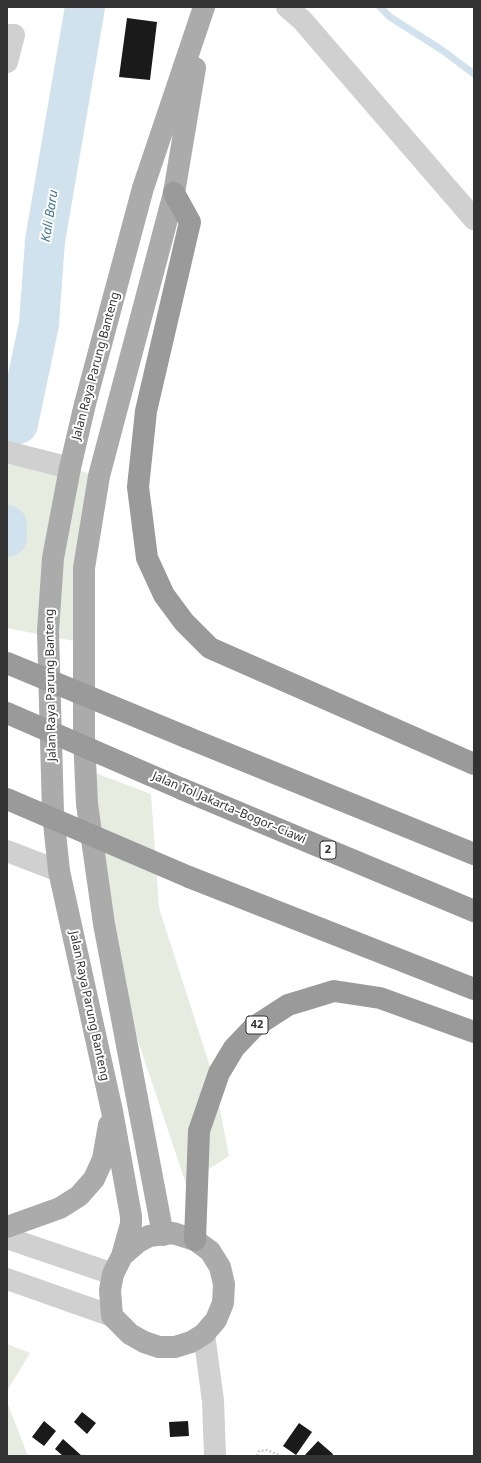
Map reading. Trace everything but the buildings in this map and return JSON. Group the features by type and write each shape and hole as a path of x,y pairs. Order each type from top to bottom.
{"highway":[{"path":"174,193 190,222 146,412 138,487 147,558 164,595 184,622 210,648 474,764"},
{"path":"7,663 474,854"},
{"name":"Jalan Tol Jakarta–Bogor–Ciawi","path":"7,713 182,789 474,911"},
{"path":"7,799 189,877 474,989"},
{"name":"42","path":"195,1240 199,1131 219,1073 234,1048 254,1027 288,1004 334,991 380,998 474,1032"}],"main road":[{"name":"Jalan Raya Parung Banteng","path":"118,1265 131,1224 131,1216 112,1111 60,871 53,813 48,630 53,558 70,468 85,404 143,188 204,7"},
{"name":"Jalan Raya Parung Banteng","path":"163,1235 104,924 87,804 84,737 84,568 99,476 174,193 204,7"},
{"path":"143,188 174,193"},
{"path":"7,1227 60,1208 79,1196 94,1179 103,1159 112,1111"},
{"path":"172,1233 195,1240 210,1251 220,1267 224,1284 221,1308 216,1320 204,1334 191,1342 175,1347 159,1347 144,1342 130,1334 112,1316 110,1290 118,1265 138,1242 149,1236 163,1235 172,1233"}],"street":[{"path":"287,7 302,20 474,218"},
{"path":"7,35 14,34 7,62"},
{"path":"7,452 45,463 70,468"},
{"path":"14,854 60,871"},
{"path":"7,1238 118,1265"},
{"path":"7,1279 112,1316"},
{"path":"204,1334 213,1401 215,1456"}],"path":[{"path":"257,1456 259,1451 267,1450 281,1456"}],"shaded area":[{"path":"7,452 99,476 84,643 7,628"},
{"path":"90,771 151,794 159,908 214,1079 229,1156 186,1184 90,898"},
{"path":"7,1344 30,1353 7,1391"},
{"path":"7,1402 28,1456 7,1456"}],"waterway":[{"name":"Kali Baru","path":"18,424 39,324 45,241 85,7"},
{"path":"380,7 390,17 442,50 474,74"},
{"name":"Kali Baru","path":"7,525 7,537"}]}
